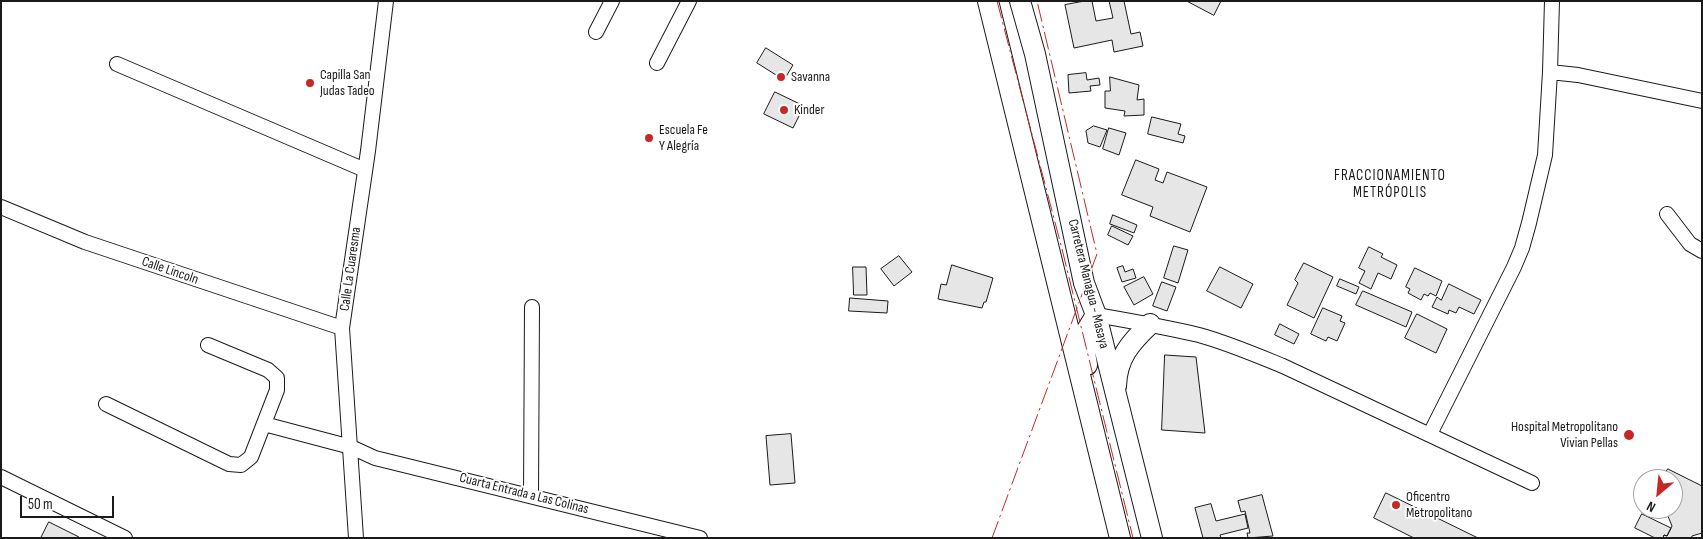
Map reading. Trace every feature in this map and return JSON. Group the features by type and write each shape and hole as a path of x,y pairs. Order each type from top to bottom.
{"highway":[{"path":"990,8 1004,23 1010,22 1015,16 1020,2"},
{"name":"Carretera Managua - Masaya","path":"1020,2 1035,54 1084,283 1096,315 1152,538"},
{"path":"990,8 1120,538"},
{"path":"1001,59 1006,44 1012,39 1023,42 1035,54"},
{"path":"1044,233 1053,244 1063,282 1078,305 1096,315 1085,333 1085,353 1092,403 1093,426"},
{"path":"1116,398 1116,372 1122,357 1133,340 1150,324"}],"street":[{"name":"Calle La Cuaresma","path":"356,538 342,328 365,170 386,1"},
{"path":"596,32 612,1"},
{"path":"657,63 689,1"},
{"path":"1430,434 1522,248 1545,155 1552,1"},
{"path":"117,64 365,170"},
{"path":"1550,72 1578,75 1702,101"},
{"name":"Calle Lincoln","path":"1,207 84,242 342,328"},
{"path":"1667,214 1690,244 1702,251"},
{"path":"531,496 532,307"},
{"path":"1096,315 1150,324 1200,336 1243,350 1283,366 1532,483"},
{"path":"106,404 229,464 241,465 251,457 277,390 277,378 268,370 208,345"},
{"name":"Cuarta Entrada a Las Colinas","path":"264,424 351,447 375,458 700,538"},
{"path":"1,477 125,538"}],"building":[{"path":"1092,1 1096,21 1113,18 1109,1 1124,1 1131,34 1140,32 1143,46 1114,52 1112,40 1074,48 1065,5"},
{"path":"1187,1 1221,1 1214,15"},
{"path":"766,48 793,65 784,80 757,63"},
{"path":"1086,73 1087,80 1099,78 1100,85 1090,86 1091,91 1069,93 1068,75"},
{"path":"1110,77 1139,85 1137,100 1144,99 1144,115 1124,116 1125,111 1105,108 1105,91 1110,91"},
{"name":"Kinder","path":"775,92 804,106 793,128 764,114"},
{"path":"1152,117 1181,124 1178,134 1185,136 1183,143 1148,134"},
{"path":"1094,126 1107,130 1100,147 1088,143 1086,131"},
{"path":"1109,128 1126,133 1119,155 1103,149"},
{"path":"1136,160 1159,169 1155,180 1163,183 1167,172 1207,187 1190,232 1150,216 1153,207 1122,195"},
{"path":"1113,215 1137,225 1134,233 1110,224"},
{"path":"1112,226 1133,236 1128,245 1108,235"},
{"path":"1174,246 1188,250 1178,283 1164,278"},
{"path":"1369,247 1383,254 1381,257 1397,265 1391,279 1378,273 1371,289 1359,283 1365,271 1359,268"},
{"path":"899,256 912,272 894,286 881,269"},
{"path":"1304,263 1333,277 1314,318 1287,305 1298,283 1295,280"},
{"path":"952,265 993,278 986,302 984,302 982,308 938,299 941,284 946,285"},
{"path":"1123,266 1125,272 1133,269 1136,278 1122,282 1117,268"},
{"path":"853,267 866,267 867,295 854,295"},
{"path":"1220,267 1253,284 1241,308 1207,291"},
{"path":"1415,268 1442,281 1436,296 1430,293 1428,296 1424,294 1421,300 1408,293 1410,289 1406,287"},
{"path":"1144,277 1153,294 1134,305 1124,287"},
{"path":"1340,279 1359,287 1356,294 1337,286"},
{"path":"1162,282 1176,287 1167,311 1153,306"},
{"path":"1449,284 1481,300 1474,314 1459,307 1456,313 1449,310 1448,314 1432,307 1437,297 1441,300"},
{"path":"1363,291 1412,312 1406,327 1356,305"},
{"path":"850,298 888,301 887,313 849,311"},
{"path":"1323,308 1342,316 1340,321 1345,323 1337,341 1328,337 1326,341 1311,334"},
{"path":"1417,314 1447,329 1436,353 1405,338"},
{"path":"1280,324 1299,334 1294,344 1275,335"},
{"path":"1165,355 1196,357 1205,433 1162,430"},
{"path":"791,434 795,483 770,485 766,436"},
{"path":"1683,476 1702,486 1702,533 1691,538 1663,538 1664,535 1667,536 1672,526 1669,519 1683,519"},
{"name":"Oficentro Metropolitano","path":"1386,493 1478,538 1414,538 1374,518"},
{"path":"1262,495 1273,536 1248,538 1247,533 1250,533 1245,511 1241,512 1238,501"},
{"path":"1211,504 1216,521 1245,514 1248,528 1220,535 1221,538 1203,538 1195,508"},
{"path":"1640,519 1652,519 1671,528 1667,536 1655,538 1635,528"},
{"path":"49,522 79,537 79,538 41,538"}],"power":[{"path":"997,1 1062,249 1133,538"},
{"path":"992,538 1097,254 1037,1"}],"place":[{"name":"Savanna","path":"781,77"},
{"name":"Capilla San Judas Tadeo","path":"310,83"},
{"name":"Kinder","path":"784,110"},
{"name":"Escuela Fe Y Alegría","path":"649,138"},
{"name":"Hospital Metropolitano Vivian Pellas","path":"1629,435"},
{"name":"Oficentro Metropolitano","path":"1396,505"}],"district":[{"name":"FRACCIONAMIENTO METRÓPOLIS","path":"1390,184"}]}
